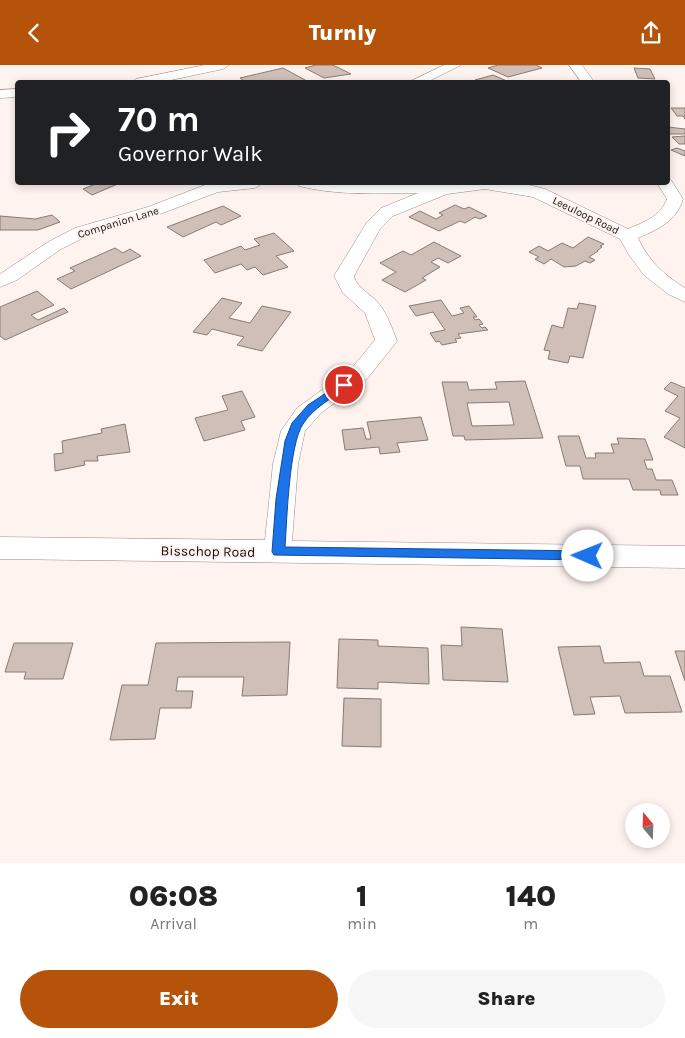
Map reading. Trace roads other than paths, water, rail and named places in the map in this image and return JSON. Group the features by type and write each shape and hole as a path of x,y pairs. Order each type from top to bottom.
{"street":[{"path":"150,80 223,65"},
{"path":"420,80 455,65"},
{"path":"574,65 586,80"},
{"path":"0,94 15,93"},
{"path":"213,185 243,185"},
{"name":"Companion Lane","path":"0,281 27,267 57,244 74,235 171,205 213,185"},
{"name":"Leeuloop Road","path":"322,185 444,189 485,185 522,189 539,193 628,236"},
{"path":"666,185 675,199 672,211 661,220 628,236 637,256 653,275 685,296"},
{"path":"278,552 283,489 291,441 298,423 312,407 360,373 386,341 377,317 369,305 346,286 344,275 372,226 387,212 444,189"},
{"name":"Bisschop Road","path":"0,548 685,557"}]}
